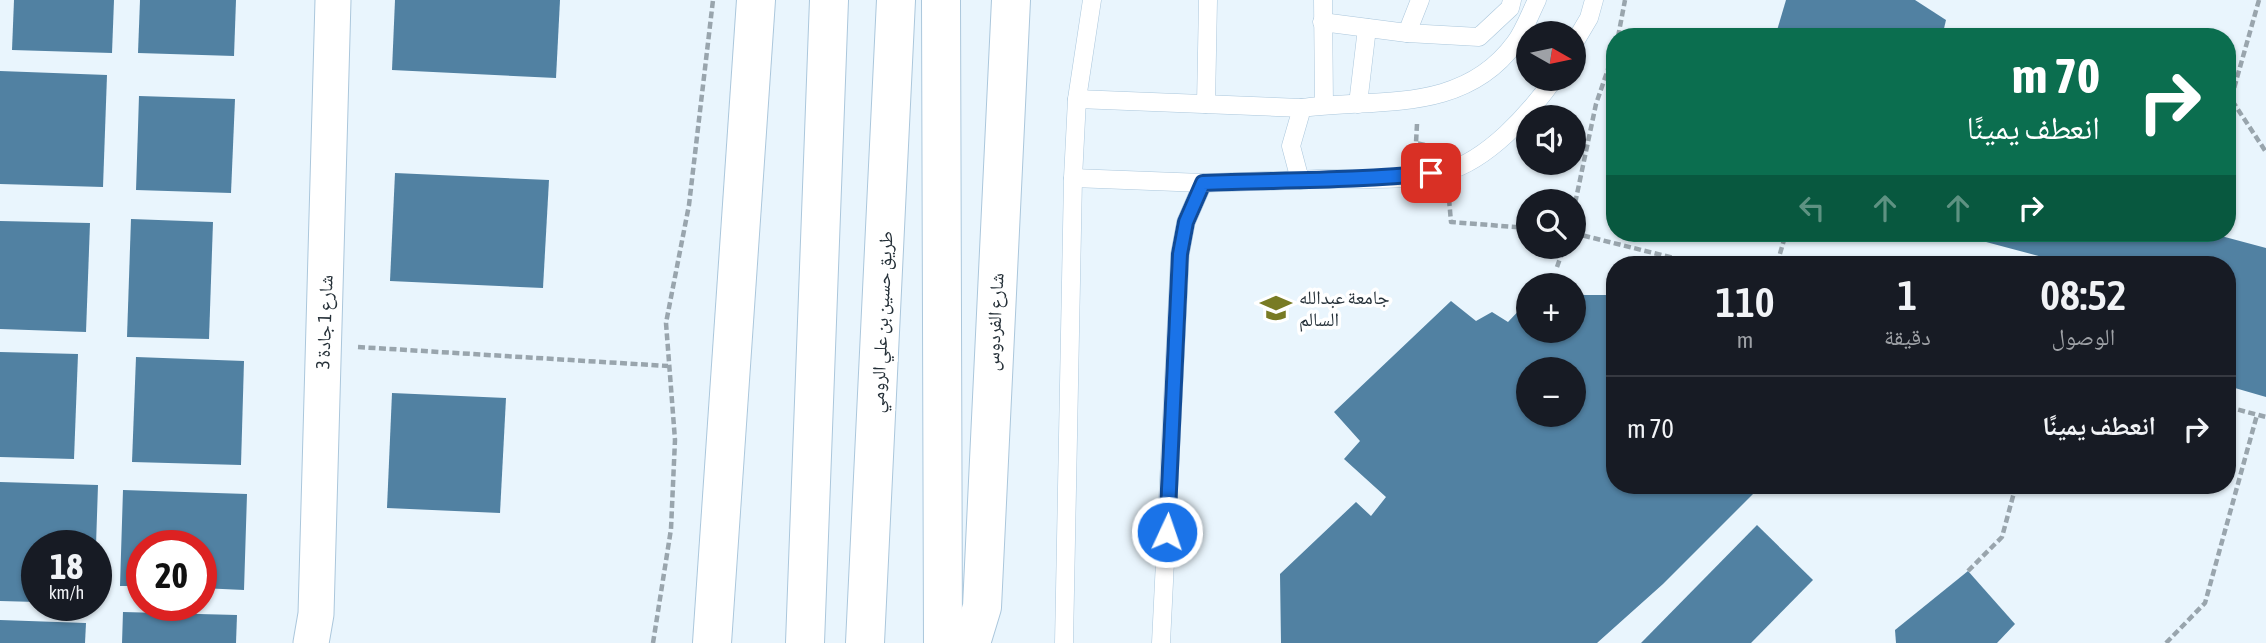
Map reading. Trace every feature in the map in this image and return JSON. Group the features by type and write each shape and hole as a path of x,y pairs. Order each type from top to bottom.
{"main road":[{"path":"712,643 756,0"},
{"path":"805,643 829,0"},
{"name":"طريق حسين بن علي الرومي","path":"865,643 896,0"},
{"path":"941,0 943,643"},
{"name":"شارع الفردوس","path":"971,643 982,607 1011,0"},
{"path":"699,643 720,535"}],"street":[{"name":"شارع 1 جادة 3","path":"311,643 316,614 333,0"}],"lane":[{"path":"1064,643 1073,178 1077,99 1092,0"},
{"path":"1206,104 1208,0"},
{"path":"1323,0 1324,105"},
{"path":"1407,33 1420,0"},
{"path":"1322,22 1407,33 1479,37 1510,8 1512,0"},
{"path":"1077,99 1302,108 1418,101 1449,92 1489,72 1516,43 1537,0"},
{"path":"1586,23 1594,0"},
{"path":"1358,104 1367,28"},
{"path":"1073,178 1203,183 1339,177 1382,179 1445,172 1475,158 1513,127 1544,91"},
{"path":"1300,180 1292,146 1302,108"},
{"path":"1161,643 1180,254 1186,222 1203,183"}],"path":[{"path":"653,643 671,529 674,440 666,323 689,205 713,0"},
{"path":"1620,28 1625,0"},
{"path":"2236,81 2259,0"},
{"path":"1578,189 1596,104 1606,75"},
{"path":"2236,107 2266,152"},
{"path":"1586,236 1606,241"},
{"path":"1609,242 1666,256"},
{"path":"1557,267 1560,259"},
{"path":"324,345 668,366"},
{"path":"2236,409 2266,417"},
{"path":"2236,491 2257,415"},
{"path":"1968,571 2002,537 2014,494"},
{"path":"2166,643 2205,603 2235,494"}],"building":[{"path":"14,0 114,0 112,53 12,50"},
{"path":"140,0 236,0 234,56 138,53"},
{"path":"395,0 560,0 556,78 392,70"},
{"path":"1786,0 1915,0 1946,20 1944,28 1778,28"},
{"path":"0,71 107,75 103,187 0,184"},
{"path":"139,96 235,99 231,193 136,190"},
{"path":"395,173 549,180 543,288 390,281"},
{"path":"131,219 213,222 209,339 127,337"},
{"path":"0,221 90,223 86,332 0,329"},
{"path":"2236,240 2266,248 2266,397 2236,388 2236,256 2039,256 1986,242"},
{"path":"1586,295 1606,295 1606,494 1753,494 1663,584 1597,643 1281,643 1280,574 1356,502 1371,516 1386,497 1344,459 1360,441 1334,412 1451,301 1476,321 1492,312 1508,322 1516,314 1516,343 1586,343"},
{"path":"0,352 78,354 74,459 0,457"},
{"path":"136,357 244,361 241,465 132,462"},
{"path":"392,393 506,398 500,513 387,508"},
{"path":"0,482 98,485 97,530 21,530 21,602 0,601"},
{"path":"123,490 247,494 244,590 217,589 217,530 126,530 126,586 120,586"},
{"path":"1757,525 1813,580 1751,643 1641,643"},
{"path":"1968,571 2015,624 1997,643 1896,643 1895,630"},
{"path":"123,612 126,612 126,621 217,621 217,614 237,615 236,643 122,643"},
{"path":"0,620 86,623 85,643 0,643"}],"place":[{"name":"جامعة عبدالله السالم","path":"1276,308"}],"route":[{"path":"1167,532 1180,254 1186,222 1203,183 1339,177 1382,179 1431,173"}]}
